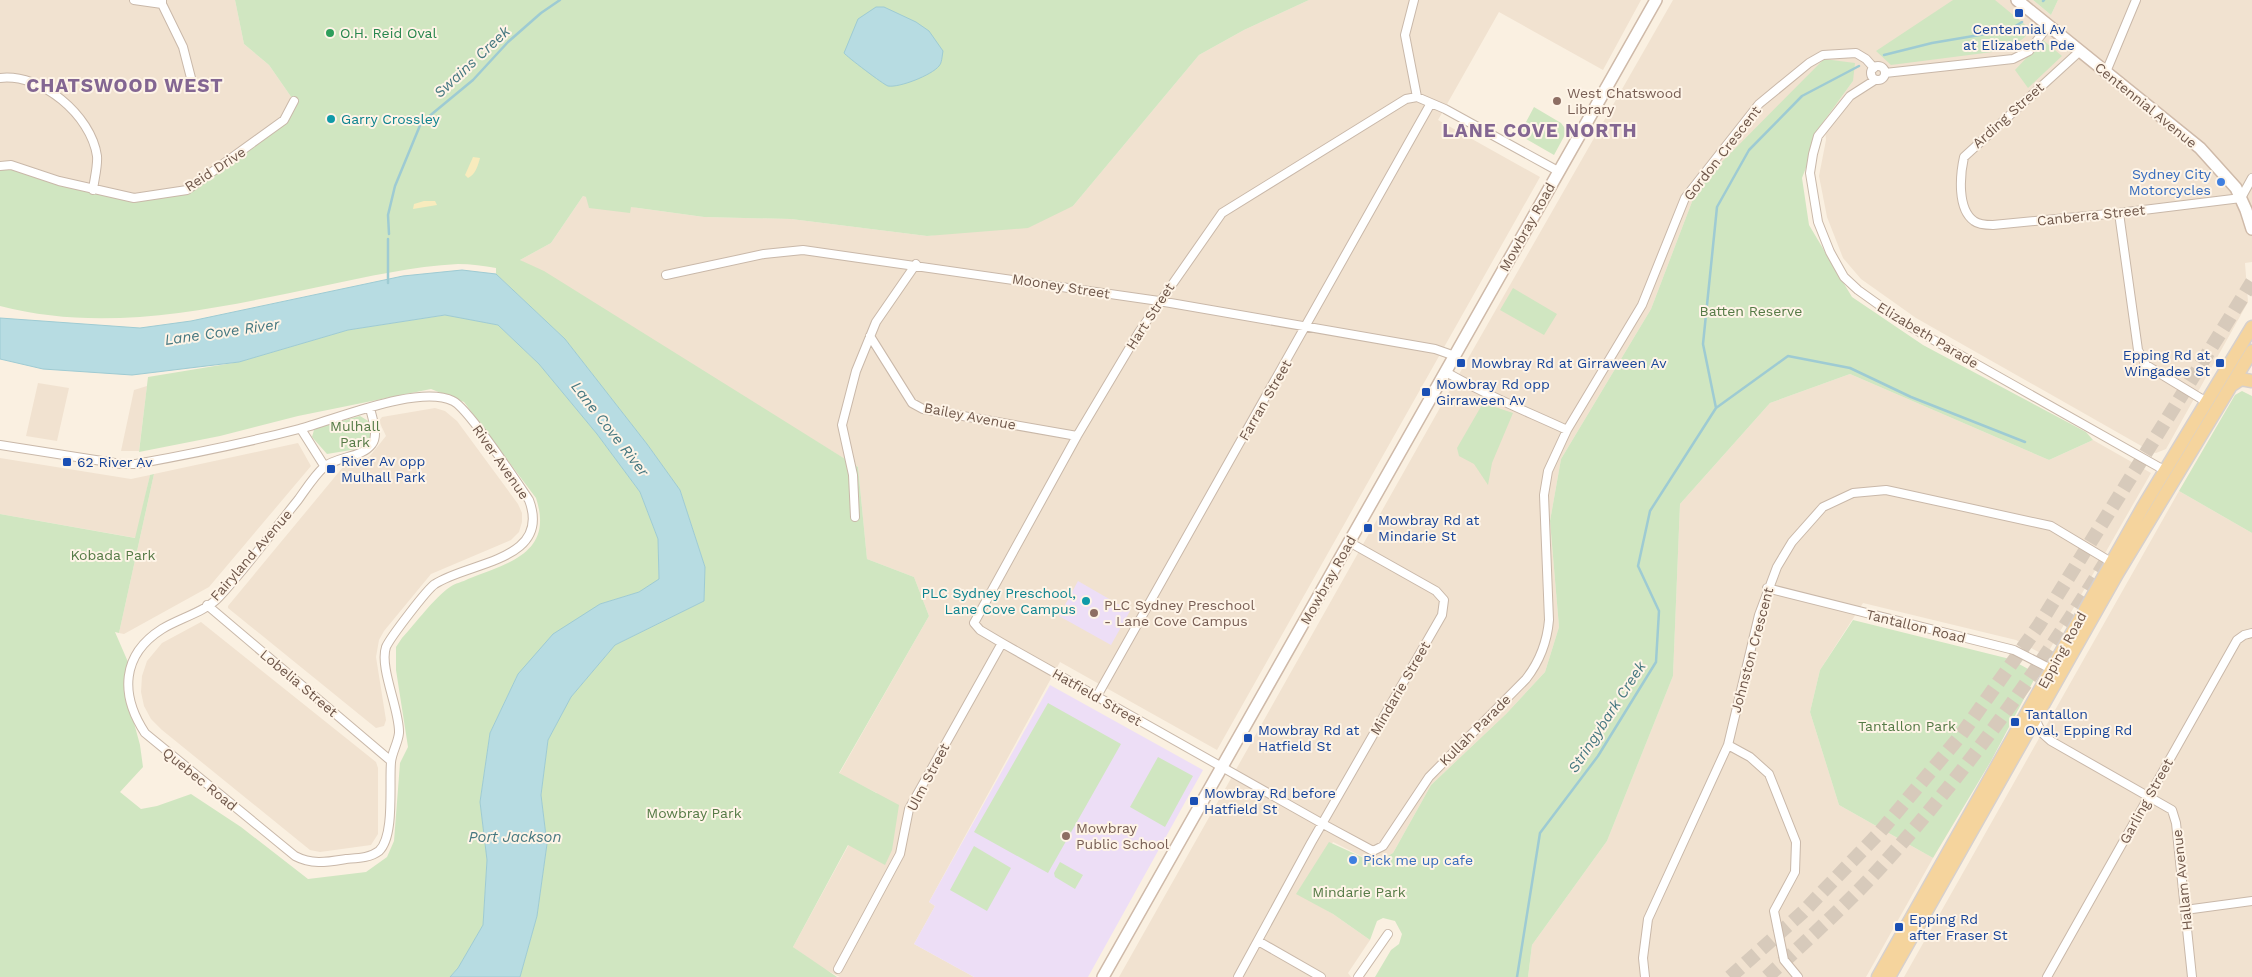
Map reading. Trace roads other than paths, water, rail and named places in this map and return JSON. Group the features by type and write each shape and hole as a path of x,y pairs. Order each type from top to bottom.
{"main road":[{"name":"Mowbray Road","path":"1103,977 1656,0"},
{"name":"Centennial Avenue","path":"2017,0 2200,148 2230,180 2241,198 2252,229"},
{"name":"Epping Road","path":"1889,977 2035,719 2056,672 2112,562 2205,401 2252,328"},
{"name":"Epping Road","path":"1878,977 2056,672 2252,351"},
{"path":"2230,386 2241,379 2252,381"}],"street":[{"path":"134,0 162,2 183,47 191,78"},
{"path":"1414,0 1405,35 1417,97 1558,171"},
{"path":"2106,72 2136,0"},
{"path":"1885,73 2013,59 2028,50 2048,26"},
{"name":"Arding Street","path":"1972,220 1963,200 1961,177 1964,157 2080,51"},
{"name":"Gordon Crescent","path":"1567,430 1642,304 1685,198 1759,104 1809,63 1823,55 1856,53 1866,59 1874,68"},
{"path":"1881,67 1885,73 1882,79 1875,80 1871,74 1874,68 1881,67"},
{"path":"0,78 20,78 35,83 60,100 82,122 91,137 97,157 93,190"},
{"name":"Elizabeth Parade","path":"1875,80 1850,96 1818,136 1810,173 1814,204 1823,237 1844,277 1858,290 1907,325 2164,470"},
{"name":"Hart Street","path":"974,623 1077,436 1159,301 1222,213 1389,108 1406,99 1417,97"},
{"name":"Reid Drive","path":"0,166 11,165 93,190 134,198 187,190 284,120 294,101"},
{"name":"Farran Street","path":"1097,696 1431,103"},
{"path":"2241,198 2252,178"},
{"name":"Canberra Street","path":"1972,220 1978,223 1993,225 2119,213 2241,198"},
{"path":"2119,213 2138,350 2146,365 2205,401"},
{"name":"Mooney Street","path":"666,275 764,254 803,250 916,264 1159,301 1435,349 1455,356"},
{"path":"856,517 854,475 842,425 856,371 876,322 916,264"},
{"name":"Bailey Avenue","path":"870,336 912,403 923,409 1077,436"},
{"path":"1446,372 1492,398 1509,403 1567,430"},
{"name":"River Avenue","path":"0,445 120,464 136,464 301,429 370,408 429,397 442,397 461,405 529,500 532,513 529,533 518,548 434,584 389,641 385,658 399,733 391,761 388,833 383,847 369,856 307,863"},
{"path":"301,429 325,467 365,450 372,444 376,435 370,408"},
{"name":"Kullah Parade","path":"1222,768 1373,851 1383,846 1428,777 1526,679 1537,665 1548,636 1549,620 1544,495 1548,471 1567,430"},
{"name":"Fairyland Avenue","path":"129,673 133,660 144,644 162,629 217,599 325,467"},
{"name":"Johnston Crescent","path":"1645,977 1643,958 1648,919 1728,745 1747,659 1768,588 1777,567 1792,542 1823,507 1854,493 1871,490 1900,492 2050,526 2112,562"},
{"name":"Mindarie Street","path":"1238,977 1442,615 1444,600 1436,591 1349,542"},
{"name":"Tantallon Road","path":"1768,588 2014,650 2056,672"},
{"name":"Lobelia Street","path":"207,605 391,761"},
{"name":"Hatfield Street","path":"974,623 980,630 1002,643 1222,768"},
{"name":"Garling Street","path":"2047,977 2237,640 2244,634 2252,634"},
{"name":"Ulm Street","path":"838,970 900,854 909,809 1002,643"},
{"name":"Quebec Road","path":"129,673 128,696 133,716 145,733 295,856 307,863"},
{"path":"2035,719 2042,733 2051,741 2149,797"},
{"path":"1728,745 1750,757 1769,774 1796,842 1795,872 1774,912 1784,960 1798,977"},
{"name":"Hallam Avenue","path":"2149,797 2172,810 2176,823 2192,977"},
{"path":"2185,910 2252,901"},
{"path":"1358,977 1388,934"},
{"path":"1258,941 1321,977"}],"water":[{"path":"876,7 884,7 916,22 929,31 943,51 939,66 935,70 915,80 900,85 888,86 844,53 858,19"},
{"name":"Port Jackson","path":"462,270 496,274 565,339 647,444 680,490 705,567 704,601 615,645 571,697 548,740 541,795 547,844 537,916 520,977 450,977 458,968 483,925 487,860 480,802 490,733 518,674 553,634 600,604 639,592 659,579 658,539 640,492 597,434 539,364 498,325 445,315 348,330 239,362 132,375 43,369 0,359 0,318 140,328 191,321 403,276"}],"waterway":[{"name":"Swains Creek","path":"389,234 388,215 395,186 421,123 473,80 508,42 541,13 560,0"},
{"name":"Stringybark Creek","path":"1884,55 1932,43 2009,30 2022,22"},
{"name":"Stringybark Creek","path":"1517,977 1540,833 1598,756 1656,662 1659,611 1638,566 1650,511 1716,408 1703,344 1717,207 1749,150 1802,96 1859,66"},
{"name":"Swains Creek","path":"388,239 388,283"},
{"path":"1716,408 1788,356 1850,368 1911,397 2025,442"}],"tunnel":[{"path":"1730,977 1803,912 1880,832 1961,735 2039,625 2252,282"},
{"path":"1767,977 1829,920 1873,876 1947,790 2029,679 2105,563"}],"place":[{"name":"Centennial Av at Elizabeth Pde","path":"2019,13"},
{"name":"O.H. Reid Oval","path":"330,33"},
{"name":"West Chatswood Library","path":"1557,101"},
{"name":"Garry Crossley","path":"331,119"},
{"name":"Sydney City Motorcycles","path":"2221,182"},
{"name":"Mowbray Rd at Girraween Av","path":"1461,363"},
{"name":"Epping Rd at Wingadee St","path":"2220,363"},
{"name":"Mowbray Rd opp Girraween Av","path":"1426,392"},
{"name":"62 River Av","path":"67,462"},
{"name":"River Av opp Mulhall Park","path":"331,469"},
{"name":"Mowbray Rd at Mindarie St","path":"1368,528"},
{"name":"PLC Sydney Preschool, Lane Cove Campus","path":"1086,601"},
{"name":"PLC Sydney Preschool - Lane Cove Campus","path":"1094,613"},
{"name":"Tantallon Oval, Epping Rd","path":"2015,722"},
{"name":"Mowbray Rd at Hatfield St","path":"1248,738"},
{"name":"Mowbray Rd before Hatfield St","path":"1194,801"},
{"name":"Mowbray Public School","path":"1066,836"},
{"name":"Pick me up cafe","path":"1353,860"},
{"name":"Epping Rd after Fraser St","path":"1899,927"}],"district":[{"name":"CHATSWOOD WEST","path":"125,85"},
{"name":"LANE COVE NORTH","path":"1540,130"}],"park label":[{"name":"Batten Reserve","path":"1751,311"},
{"name":"Mulhall Park","path":"355,434"},
{"name":"Kobada Park","path":"113,555"},
{"name":"Tantallon Park","path":"1907,726"},
{"name":"Mowbray Park","path":"694,813"},
{"name":"Mindarie Park","path":"1359,892"}],"water label":[{"name":"Lane Cove River","path":"222,332"},
{"name":"Lane Cove River","path":"610,429"}]}
